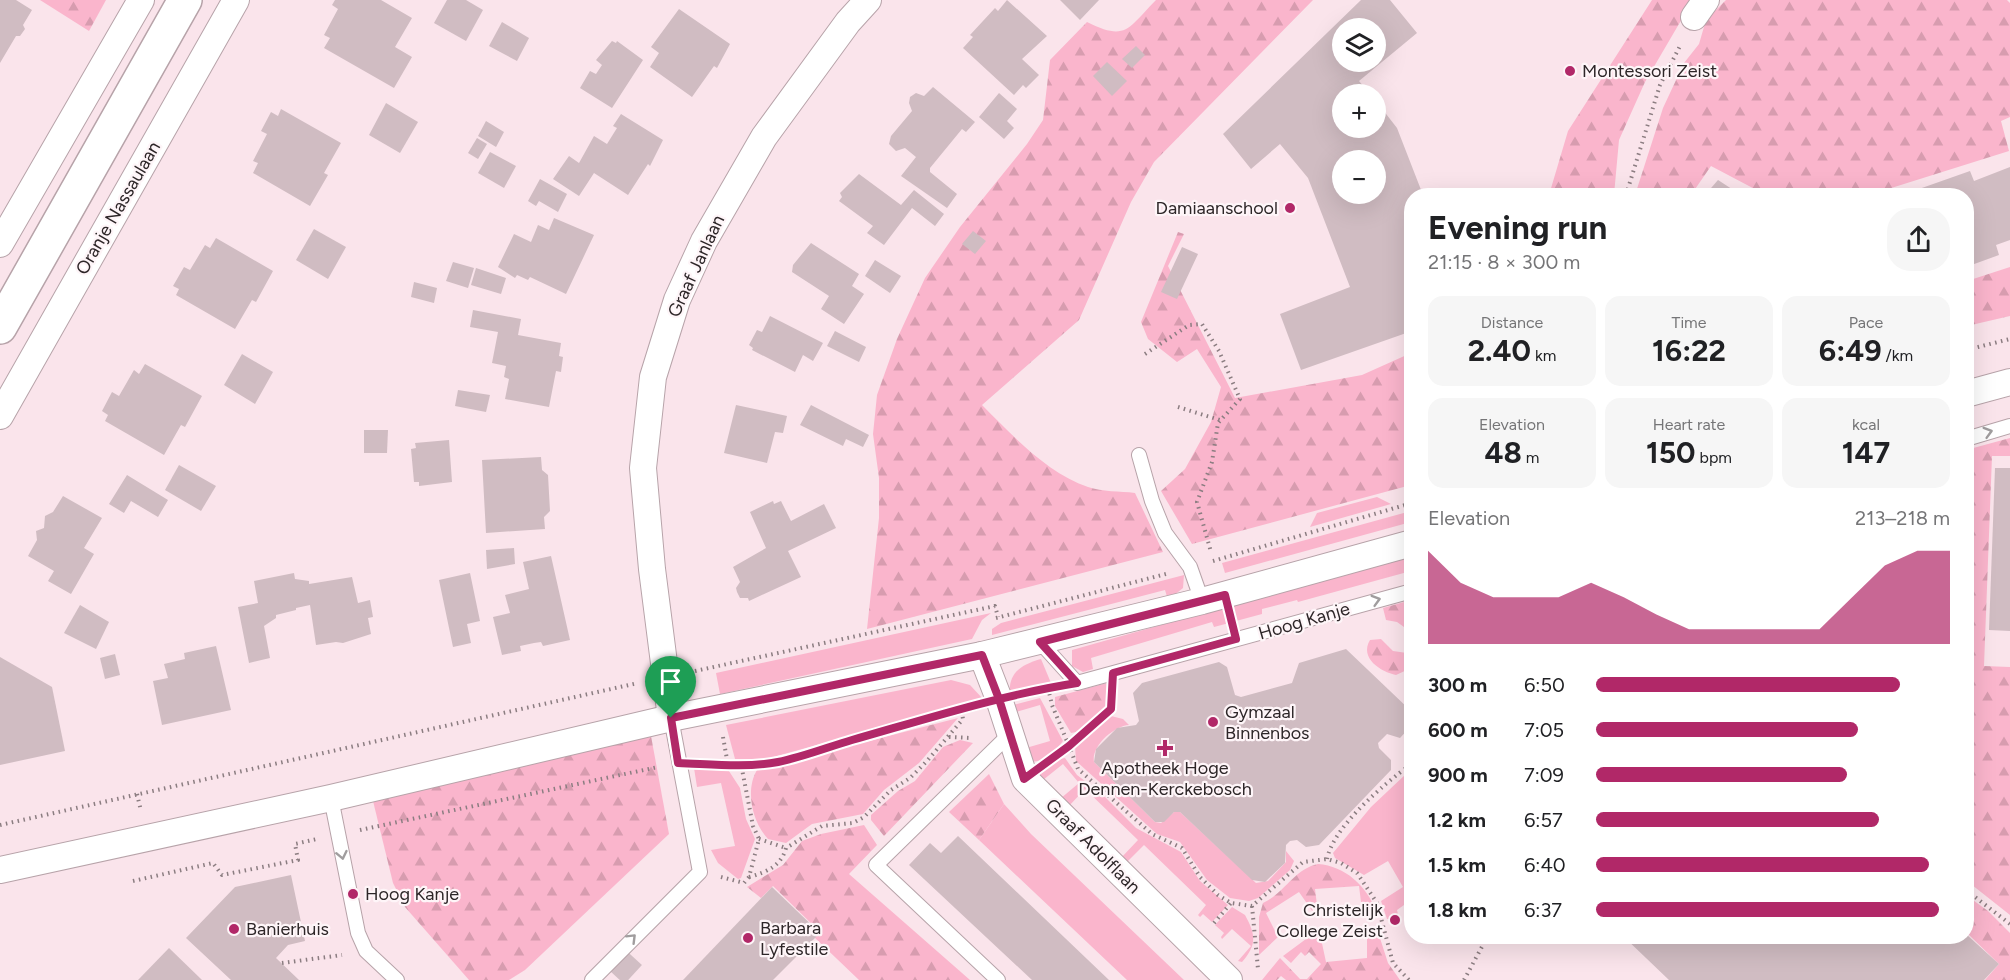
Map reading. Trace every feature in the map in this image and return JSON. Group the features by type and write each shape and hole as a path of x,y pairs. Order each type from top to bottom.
{"street":[{"path":"0,244 141,0"},
{"path":"0,327 185,0"},
{"name":"Oranje Nassaulaan","path":"0,416 236,0"},
{"name":"Graaf Janlaan","path":"671,718 664,678 643,468 656,366 676,300 709,231 764,137 848,22 868,0"},
{"path":"1974,392 2010,382"},
{"path":"0,870 331,798 671,718 1040,642 1214,598 1404,545"},
{"name":"Graaf Adolflaan","path":"982,655 999,699 1024,779 1229,980"}],"lane":[{"path":"1974,437 2010,426"},
{"path":"1139,455 1152,501 1165,533 1214,598"},
{"name":"Hoog Kanje","path":"1077,683 1404,593"},
{"path":"1040,642 1077,683"},
{"path":"591,980 700,872 671,718"},
{"path":"998,980 876,865 1010,734"},
{"path":"331,798 358,933 366,951 397,980"}],"path":[{"path":"1628,188 1660,84 1700,8"},
{"path":"1145,354 1189,325 1202,324 1219,351 1240,399 1220,420 1212,462 1197,502 1214,598"},
{"path":"1974,348 2010,339"},
{"path":"1178,407 1220,420"},
{"path":"0,825 995,606 998,617"},
{"path":"1024,779 1069,746 1111,709 1113,673"},
{"path":"133,881 213,863 222,874 298,860 295,844 678,763 777,762 961,709 1077,683"},
{"path":"1048,688 1052,705 1078,769 1152,834 1182,848 1200,877 1218,895 1231,903 1252,906 1304,862 1327,859 1341,863 1357,873 1377,903 1393,963 1409,980"},
{"path":"749,877 765,872 783,860 786,848 822,826 853,823 864,817 891,790 910,778 948,737 963,719 961,709"},
{"path":"948,737 981,739"},
{"path":"700,872 744,884 749,877 759,838 753,826 741,764"},
{"path":"1327,859 1328,850 1355,813 1388,781 1404,770"},
{"path":"759,838 786,848"},
{"path":"1974,896 2010,924"},
{"path":"1252,906 1258,969"},
{"path":"1464,980 1483,944"},
{"path":"282,963 366,951"}],"green space":[{"path":"40,0 106,0 89,31"},
{"path":"1156,0 1313,0 1154,162 1131,202 1079,320 982,405 1044,463 1073,481 1093,489 1135,493 1163,552 867,629 879,518 879,478 873,434 877,395 897,339 925,278 960,227 1027,144 1043,120 1050,60 1087,22 1111,31 1126,29"},
{"path":"1652,0 1693,0 1645,82 1619,140 1615,188 1551,188 1568,131"},
{"path":"1726,0 2007,0 2010,3 2010,117 2001,121 2009,151 1891,188 1753,188 1711,166 1696,188 1637,188 1663,108 1684,63 1699,44 1706,20"},
{"path":"1178,232 1184,234 1168,266 1235,398 1362,375 1404,356 1404,487 1192,544 1161,491 1185,469 1211,422 1221,387 1197,349 1177,362 1148,339 1141,322"},
{"path":"2010,267 2010,316 1974,324 1974,279"},
{"path":"2010,438 2010,456 1992,456 1984,666 2010,667 2010,915 1974,887 1974,448"},
{"path":"1377,497 1391,504 1310,527 1317,513"},
{"path":"1404,513 1404,524 1225,573 1222,563"},
{"path":"1404,556 1404,573 1298,602 1297,600 1262,609 1262,614 1236,621 1232,605"},
{"path":"1184,575 1183,588 1168,600 1165,590 992,635 992,629 1001,623"},
{"path":"1404,602 1404,627 1397,622 1386,620 1383,608"},
{"path":"1225,607 1229,623 1214,627 1212,622 1091,658 1093,669 1083,672 1072,666 1072,650"},
{"path":"991,613 982,620 972,639 720,694 716,673"},
{"path":"1381,639 1393,651 1404,653 1404,671 1396,675 1384,671 1373,663 1367,653 1370,640"},
{"path":"1041,659 1051,683 1010,693 1014,674 1028,663"},
{"path":"951,680 970,685 983,699 766,759 735,759 726,725"},
{"path":"1107,683 1110,698 1102,712 1076,732 1071,733 1055,706 1055,697"},
{"path":"1040,698 1063,741 1048,759 1032,762 1026,748 1050,741 1040,705 1016,712 1013,705"},
{"path":"1111,716 1123,719 1129,725 1117,729 1105,738 1096,750 1094,762 1155,822 1161,823 1174,812 1180,812 1256,883 1268,881 1286,862 1286,851 1294,861 1290,870 1258,898 1249,901 1230,898 1207,880 1180,842 1157,834 1076,761 1075,746"},
{"path":"958,718 919,763 884,790 863,814 812,824 786,843 768,839 762,832 754,815 751,796 753,778 757,770"},
{"path":"651,736 669,834 525,970 509,980 469,980 405,907 393,883 373,801"},
{"path":"960,740 973,743 884,836 871,820 871,815 898,791 915,781 943,747"},
{"path":"1065,758 1077,775 1102,794 1136,828 1181,852 1200,881 1228,905 1212,922 1203,914 1200,917 1198,915 1206,905 1144,845 1126,863 1121,858 1138,840 1085,789 1068,807 1060,799 1079,783 1063,764 1043,780 1039,774 1050,763"},
{"path":"703,766 727,768 740,788 746,819 755,839 741,878 738,879 718,863 711,850 735,846 721,783 697,787 694,768"},
{"path":"989,774 1004,804 979,840 949,812"},
{"path":"1404,776 1404,905 1397,910 1399,918 1387,919 1381,901 1403,887 1388,861 1364,875 1335,858 1333,853 1371,807"},
{"path":"1004,804 1031,834 1184,980 1127,980 979,840"},
{"path":"864,825 877,845 849,874 970,980 859,980 814,937 819,931 773,886 761,898 747,887 783,865 802,841 821,834"},
{"path":"1318,864 1337,869 1354,879 1367,893 1376,911 1362,910 1359,886 1315,889 1318,913 1315,915 1299,892 1266,913 1278,937 1259,955 1259,917 1263,903 1271,899 1302,871"},
{"path":"1974,901 2010,933 2010,980 1985,980 1999,964 1974,940"},
{"path":"1232,907 1245,915 1253,934 1252,945 1242,962 1238,961 1251,946 1232,929 1222,939 1224,933 1215,925"},
{"path":"1320,934 1326,962 1367,958 1367,937 1379,935 1388,963 1400,980 1286,980 1281,976 1277,980 1262,980 1280,958 1300,979 1307,979 1321,964 1309,952 1305,956 1301,952 1291,963 1283,956 1306,939"}],"building":[{"path":"0,0 16,0 32,10 23,25 25,29 20,36 16,36 0,63"},
{"path":"335,0 381,0 412,18 395,47 412,57 394,88 324,48 330,38 324,35 338,9 332,5"},
{"path":"447,0 466,0 483,10 466,41 434,23"},
{"path":"1007,0 1047,36 1022,59 1039,75 1026,88 1023,85 1014,95 963,48 973,37 970,35 995,8 998,11"},
{"path":"1060,0 1099,0 1080,20"},
{"path":"1361,0 1390,0 1417,33 1386,59 1386,18 1342,18"},
{"path":"679,9 730,44 717,68 714,66 692,97 650,67 659,53 651,47"},
{"path":"502,22 529,38 517,61 489,46"},
{"path":"1332,28 1332,72 1370,72 1359,81 1362,84 1332,84 1332,138 1386,138 1386,114 1397,128 1420,188 1404,188 1404,334 1301,370 1280,314 1350,287 1308,178 1280,144 1251,169 1223,134"},
{"path":"612,41 616,43 617,41 643,60 612,108 580,88 590,71 596,74 602,65 596,60"},
{"path":"1136,46 1145,55 1132,68 1122,59"},
{"path":"1107,62 1127,81 1112,96 1093,76"},
{"path":"933,87 975,122 966,132 962,129 930,168 930,172 957,194 947,208 901,176 916,157 905,148 896,151 889,144 891,136 912,111 909,103 910,97 916,93 924,96"},
{"path":"999,93 1017,109 1007,121 1014,128 1004,139 979,117"},
{"path":"386,103 418,122 400,153 369,135"},
{"path":"281,109 341,143 324,173 328,175 310,206 253,173 258,163 253,161 267,134 261,131 271,112 278,116"},
{"path":"621,114 663,140 650,166 648,164 628,195 594,173 579,196 553,179 569,156 579,163 594,136 607,144 617,128 613,126"},
{"path":"486,121 504,132 496,147 478,136"},
{"path":"477,138 487,144 478,159 468,153"},
{"path":"490,152 516,166 504,188 478,173"},
{"path":"2010,167 2010,240 1996,245 1999,255 1974,264 1974,188 1922,188 1970,171 1974,181"},
{"path":"859,174 901,205 914,190 944,214 935,226 912,208 884,245 867,233 873,226 839,201 842,197 840,193"},
{"path":"540,179 567,194 558,212 539,201 536,206 528,201"},
{"path":"1718,180 1730,188 1711,188"},
{"path":"554,218 594,235 566,294 530,277 528,280 517,275 515,278 498,267 514,234 531,242 538,225 549,230"},
{"path":"314,229 346,247 328,279 296,260"},
{"path":"973,231 986,241 975,254 962,244"},
{"path":"216,238 273,271 256,302 252,300 235,329 176,295 179,289 173,286 184,267 190,270 205,245 210,248"},
{"path":"811,243 859,274 852,286 864,294 844,324 821,309 829,296 792,272 793,265"},
{"path":"1182,247 1198,254 1177,299 1161,292"},
{"path":"875,260 901,276 890,293 865,276"},
{"path":"453,262 474,268 468,288 446,281"},
{"path":"476,268 506,278 501,294 471,285"},
{"path":"414,282 437,288 434,303 411,297"},
{"path":"473,310 521,319 518,335 561,343 559,356 563,357 561,372 556,371 549,407 505,399 509,379 504,377 506,366 492,363 498,332 470,327"},
{"path":"770,316 823,343 813,361 803,355 795,372 752,350 753,348 749,345 757,330 762,332"},
{"path":"835,331 866,347 859,362 827,346"},
{"path":"242,354 273,372 255,404 224,385"},
{"path":"145,364 202,396 185,427 181,425 164,455 105,421 108,415 102,411 112,392 119,396 134,370 139,374"},
{"path":"458,390 490,395 486,412 455,406"},
{"path":"736,405 787,416 783,433 775,432 767,463 724,453"},
{"path":"811,405 869,435 863,447 846,439 843,446 800,425"},
{"path":"364,430 388,430 387,453 364,453"},
{"path":"449,440 452,482 419,486 419,482 414,482 411,449 416,448 415,443"},
{"path":"541,457 542,470 548,475 550,511 544,517 545,529 486,533 482,460"},
{"path":"179,465 216,486 201,511 165,490"},
{"path":"1995,468 2010,468 2010,631 1989,630"},
{"path":"127,475 168,500 158,517 131,501 124,513 109,504"},
{"path":"63,496 102,518 84,548 94,554 71,594 48,581 54,571 28,556 37,540 36,531 44,528 45,516 53,512"},
{"path":"773,501 774,504 781,501 791,521 824,504 836,528 788,551 801,577 749,601 748,598 740,598 737,592 736,588 740,582 733,567 766,548 750,512"},
{"path":"514,548 515,564 487,569 486,550"},
{"path":"551,556 570,640 543,646 541,642 520,646 521,651 502,655 493,617 510,613 505,595 529,589 523,562"},
{"path":"294,573 295,579 309,581 309,584 352,577 358,603 370,600 373,617 368,618 371,634 343,643 316,645 310,605 296,608 296,610 276,615 276,618 264,626 270,658 249,663 238,607 258,603 254,581"},
{"path":"470,573 480,621 467,624 471,643 453,647 439,580"},
{"path":"80,605 109,622 96,649 64,633"},
{"path":"216,646 231,710 162,725 153,681 168,678 164,664 185,659 184,653"},
{"path":"1346,649 1404,704 1404,734 1400,738 1387,734 1378,743 1379,748 1391,760 1391,770 1319,845 1306,847 1297,840 1290,841 1286,845 1285,863 1265,882 1252,880 1180,812 1174,812 1164,822 1155,822 1094,762 1096,749 1117,728 1136,725 1139,721 1133,693 1142,683 1219,662 1227,667 1235,695 1241,697 1292,683 1299,663"},
{"path":"115,654 120,675 105,679 100,658"},
{"path":"0,657 52,687 65,751 0,765"},
{"path":"958,836 1109,980 1032,980 909,865 930,843 941,853"},
{"path":"291,875 305,941 288,945 276,958 299,980 231,980 186,938 235,887"},
{"path":"772,887 820,933 773,980 683,980"},
{"path":"1974,941 1999,964 1984,980 1669,980 1631,944 1974,944"},
{"path":"169,948 202,980 138,980"}],"tunnel":[{"path":"614,957 639,980"}],"place":[{"name":"Montessori Zeist","path":"1570,71"},
{"name":"Damiaanschool","path":"1290,208"},
{"name":"Gymzaal Binnenbos","path":"1213,722"},
{"name":"Apotheek Hoge Dennen-Kerckebosch","path":"1165,748"},
{"name":"Hoog Kanje","path":"353,894"},
{"name":"Christelijk College Zeist","path":"1395,920"},
{"name":"Banierhuis","path":"234,929"},
{"name":"Barbara Lyfestile","path":"748,938"}],"route":[{"path":"671,718 678,763 728,765 777,762 961,709 999,699 1048,688 1077,683 1040,642 1225,595 1236,639 1113,673 1111,709 1069,746 1024,779 999,699 982,655 671,718"}]}
